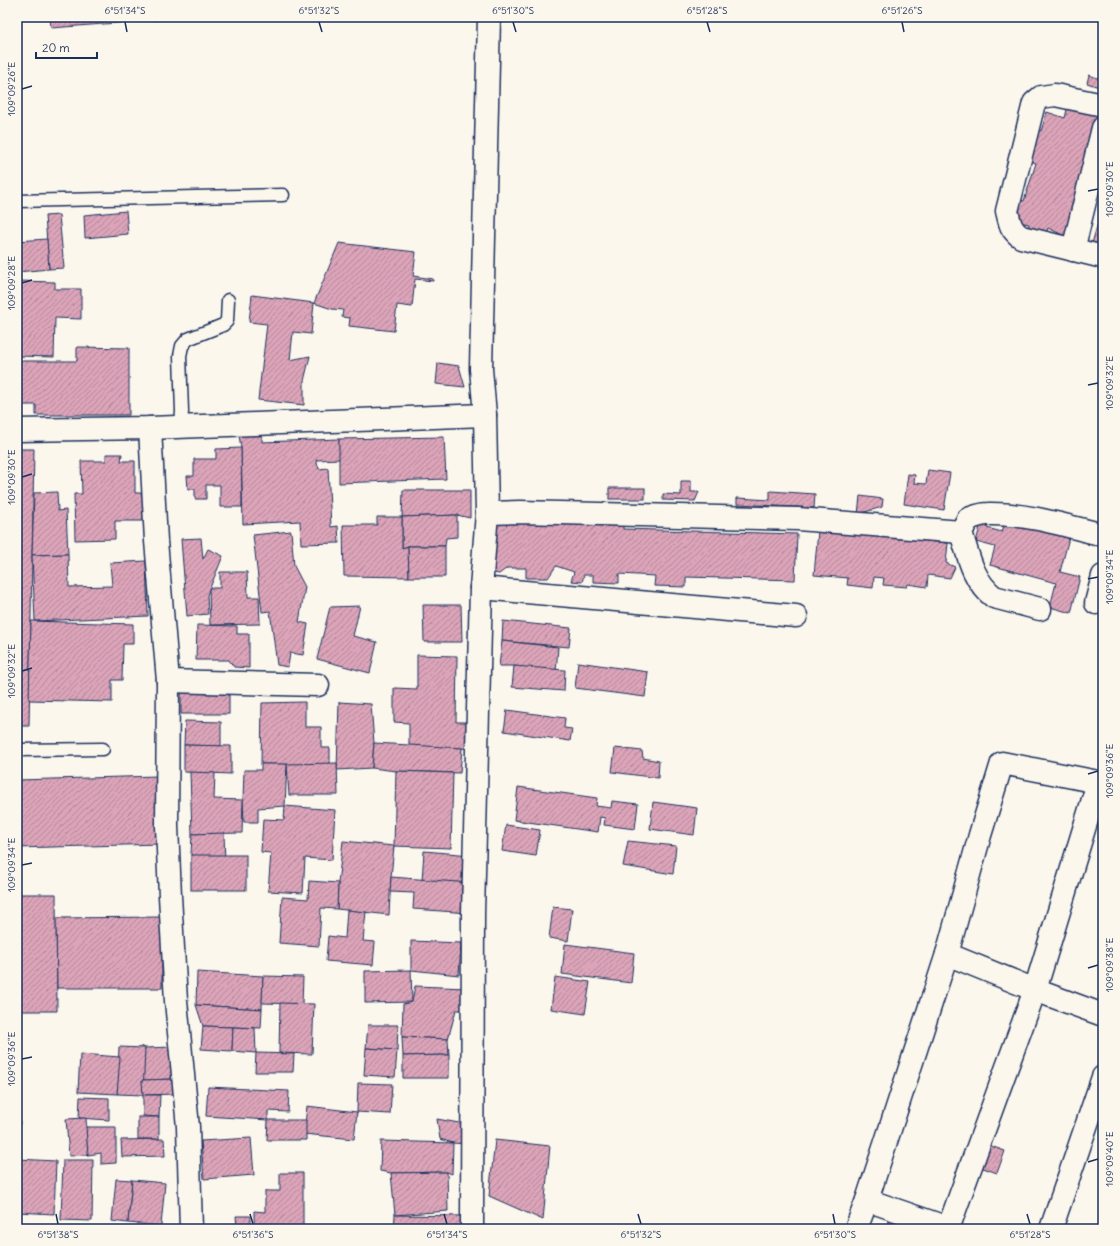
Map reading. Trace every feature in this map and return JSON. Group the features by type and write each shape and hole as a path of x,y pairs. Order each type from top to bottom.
{"street":[{"path":"472,1229 473,914 482,588 488,513 485,415 481,369 489,17"},
{"path":"1103,106 1055,95 1040,97 1034,103 1007,211 1010,224 1014,231 1021,237 1103,257"},
{"path":"1073,250 1103,128"},
{"path":"17,430 150,428 485,415"},
{"path":"150,428 156,541 168,681 168,826 170,896 176,1001 188,1127 191,1229"},
{"path":"488,513 520,512 798,519 961,532"},
{"path":"1040,609 994,597 982,586 969,558 961,532 968,519 988,514 1016,516 1103,535"},
{"path":"1096,603 1103,576"},
{"path":"482,588 796,616"},
{"path":"168,681 318,685"},
{"path":"856,1229 867,1200 947,954 980,835 1002,763 1100,783 1035,990 949,1229 867,1200"},
{"path":"947,954 1035,990 1103,1015"},
{"path":"1051,1229 1103,1077"}],"lane":[{"path":"17,201 283,195"},
{"path":"181,426 182,411 180,356 182,346 188,339 223,325 227,321 228,300"},
{"path":"17,750 103,749"}],"building":[{"path":"50,17 196,17 51,28"},
{"path":"1089,75 1103,80 1102,88 1087,83"},
{"path":"1068,105 1103,115 1076,221 1069,238 1048,228 1045,236 1028,229 1029,224 1018,222 1020,211 1012,212 1016,199 1024,201 1036,163 1024,159 1031,127 1041,131 1047,112 1065,118"},
{"path":"1103,206 1103,254 1090,250"},
{"path":"126,211 128,234 85,238 84,215"},
{"path":"59,215 64,268 49,269 45,216"},
{"path":"47,239 49,269 17,272 17,241"},
{"path":"339,243 416,252 413,276 433,279 433,281 415,279 412,307 397,305 394,331 349,326 350,318 342,317 343,310 332,309 314,303"},
{"path":"17,281 55,282 55,289 81,289 81,319 55,318 54,357 17,356"},
{"path":"252,295 314,303 311,334 293,332 290,360 310,356 304,381 304,405 258,400 267,324 249,322"},
{"path":"77,347 129,348 129,415 36,415 36,405 17,405 17,361 77,361"},
{"path":"438,363 459,366 465,387 436,384"},
{"path":"262,434 262,442 339,439 340,459 316,460 319,469 328,468 331,527 338,526 339,543 301,544 300,521 243,524 241,448 239,435"},
{"path":"444,437 446,479 339,483 339,439"},
{"path":"241,448 242,507 220,507 220,485 206,485 206,499 195,499 195,489 188,489 187,476 194,476 194,459 216,459 216,449"},
{"path":"17,449 34,449 29,726 17,726"},
{"path":"106,454 122,454 121,461 135,461 135,493 145,493 146,521 115,521 115,539 75,540 74,494 82,494 81,461 106,461"},
{"path":"928,470 950,473 944,510 904,504 908,474 915,475 914,483 926,484"},
{"path":"681,481 691,481 691,492 699,492 695,501 663,500 663,494 681,495"},
{"path":"609,488 645,488 645,499 609,499"},
{"path":"403,490 470,490 470,518 457,515 402,517"},
{"path":"770,491 815,494 814,508 737,504 737,498 770,500"},
{"path":"57,492 58,511 66,510 68,554 32,555 34,493"},
{"path":"860,496 883,499 882,507 858,514"},
{"path":"457,515 457,537 446,538 445,546 408,546 402,548 402,517"},
{"path":"1014,516 1038,522 1037,528 1046,531 1051,525 1102,535 1094,546 1087,544 1090,536 1071,530 1060,572 1080,577 1071,613 1050,607 1056,583 990,565 995,547 976,542 982,519 989,521 987,528 1002,532 1005,523 1012,525"},
{"path":"377,517 402,517 402,548 408,546 409,577 344,576 343,525 377,525"},
{"path":"623,517 623,529 797,534 795,580 686,577 686,587 654,586 655,576 619,574 619,583 593,582 593,575 584,575 582,582 571,581 574,572 556,566 548,578 526,578 526,568 507,568 499,574 484,571 493,521"},
{"path":"291,531 294,566 305,587 299,622 308,624 303,655 290,653 288,667 277,665 270,611 262,612 253,535"},
{"path":"818,531 948,543 946,563 955,567 950,578 928,575 927,587 908,584 907,587 883,585 884,578 874,577 873,588 847,585 848,578 814,575"},
{"path":"201,538 203,559 208,549 223,556 207,595 208,614 187,616 181,539"},
{"path":"408,546 445,546 445,577 409,577"},
{"path":"68,554 69,587 112,586 110,563 146,561 148,616 35,621 32,555"},
{"path":"220,572 247,572 248,597 259,597 260,624 210,625 209,588 220,588"},
{"path":"423,605 461,605 462,642 424,642"},
{"path":"360,606 353,636 377,642 370,673 317,659 330,607"},
{"path":"31,621 133,624 133,644 123,644 122,680 112,680 112,702 29,700"},
{"path":"503,621 571,628 569,647 502,641"},
{"path":"197,625 237,626 237,634 249,634 249,668 234,667 229,660 196,660"},
{"path":"502,641 558,647 556,672 514,666 499,666"},
{"path":"417,655 457,656 456,722 476,722 476,750 462,748 409,749 409,723 394,722 394,688 417,689"},
{"path":"578,662 648,672 645,697 575,688"},
{"path":"514,666 565,670 564,691 512,687"},
{"path":"181,684 229,684 229,714 181,714"},
{"path":"305,702 305,727 321,727 321,748 330,748 330,765 261,764 262,703"},
{"path":"339,702 371,704 374,743 372,768 337,770"},
{"path":"507,710 565,718 564,728 572,729 570,741 504,731"},
{"path":"185,721 221,722 221,746 184,745"},
{"path":"374,743 462,748 460,773 396,771 372,768"},
{"path":"184,745 231,746 231,774 184,772"},
{"path":"615,748 642,751 643,758 659,761 658,778 612,772"},
{"path":"337,763 338,795 289,795 287,764"},
{"path":"261,764 287,764 285,806 258,808 258,822 244,822 244,770 261,770"},
{"path":"396,771 453,773 451,848 394,846"},
{"path":"190,772 215,773 214,799 243,800 242,833 192,834"},
{"path":"158,776 160,844 17,848 17,780"},
{"path":"518,787 597,798 596,806 611,808 612,801 638,804 635,829 604,825 605,818 600,817 598,832 514,820"},
{"path":"653,802 697,808 694,835 650,829"},
{"path":"285,806 335,810 332,860 305,858 303,893 268,891 271,853 261,852 263,819 284,820"},
{"path":"506,825 540,830 536,856 502,851"},
{"path":"224,833 225,863 193,864 191,855 192,834"},
{"path":"343,841 394,846 389,915 337,909 338,883"},
{"path":"628,841 676,846 673,874 623,866"},
{"path":"424,851 471,855 471,883 422,881"},
{"path":"191,855 246,855 246,890 191,890"},
{"path":"391,877 471,883 469,913 413,909 414,893 390,892"},
{"path":"309,881 338,883 337,909 321,908 319,946 279,943 282,897 308,899"},
{"path":"17,894 56,894 57,1011 17,1011"},
{"path":"553,907 572,909 568,941 549,938"},
{"path":"347,910 366,912 363,941 375,942 373,965 326,961 328,936 345,938"},
{"path":"162,917 162,988 57,988 56,918"},
{"path":"411,941 461,943 459,975 411,970"},
{"path":"565,944 634,953 631,983 562,974"},
{"path":"411,970 412,1002 365,1003 365,971"},
{"path":"197,972 263,976 262,1009 196,1005"},
{"path":"263,976 303,977 302,1004 262,1003"},
{"path":"555,977 590,982 585,1014 551,1009"},
{"path":"415,986 467,988 466,1010 456,1010 448,1039 402,1037 403,1004 412,1002"},
{"path":"280,1003 314,1004 312,1054 279,1053"},
{"path":"196,1005 262,1009 261,1028 203,1026"},
{"path":"368,1025 398,1025 397,1050 366,1048"},
{"path":"203,1026 233,1027 232,1051 201,1049"},
{"path":"233,1027 255,1028 256,1053 232,1051"},
{"path":"402,1037 448,1039 449,1055 403,1056"},
{"path":"141,1046 145,1048 173,1047 175,1079 142,1080"},
{"path":"119,1047 145,1048 143,1095 117,1094"},
{"path":"366,1048 397,1050 395,1077 364,1075"},
{"path":"256,1053 294,1054 293,1072 255,1072"},
{"path":"80,1054 120,1057 117,1094 78,1092"},
{"path":"449,1055 449,1078 403,1078 403,1056"},
{"path":"175,1079 175,1094 143,1095 142,1080"},
{"path":"358,1083 392,1084 390,1114 357,1112"},
{"path":"208,1087 289,1091 288,1112 268,1111 268,1120 206,1116"},
{"path":"143,1095 160,1095 159,1117 143,1116"},
{"path":"80,1097 109,1098 109,1120 79,1118"},
{"path":"307,1106 357,1112 354,1139 304,1134"},
{"path":"138,1117 159,1117 159,1139 138,1139"},
{"path":"86,1118 88,1155 69,1156 66,1119"},
{"path":"17,1119 20,1120 18,1160 17,1159"},
{"path":"437,1119 470,1125 466,1144 453,1143 440,1139"},
{"path":"268,1120 306,1120 306,1140 267,1140"},
{"path":"86,1127 116,1127 116,1163 101,1164 101,1153 88,1155"},
{"path":"251,1138 254,1175 204,1179 201,1141"},
{"path":"164,1139 165,1156 122,1157 121,1140"},
{"path":"495,1140 550,1146 543,1220 489,1196"},
{"path":"381,1141 453,1143 452,1174 447,1172 391,1173 380,1171"},
{"path":"982,1143 1005,1151 997,1173 975,1165"},
{"path":"17,1159 56,1161 54,1214 17,1212"},
{"path":"63,1160 93,1160 92,1221 61,1220"},
{"path":"447,1172 448,1211 395,1215 391,1173"},
{"path":"280,1173 303,1173 303,1229 254,1229 254,1211 265,1212 265,1191 280,1191"},
{"path":"116,1179 132,1180 128,1223 112,1221"},
{"path":"132,1180 165,1183 161,1226 128,1223"},
{"path":"395,1215 461,1216 461,1229 394,1229"},
{"path":"236,1216 251,1216 251,1229 213,1229 237,1228"},
{"path":"891,1216 919,1229 886,1229"}]}
